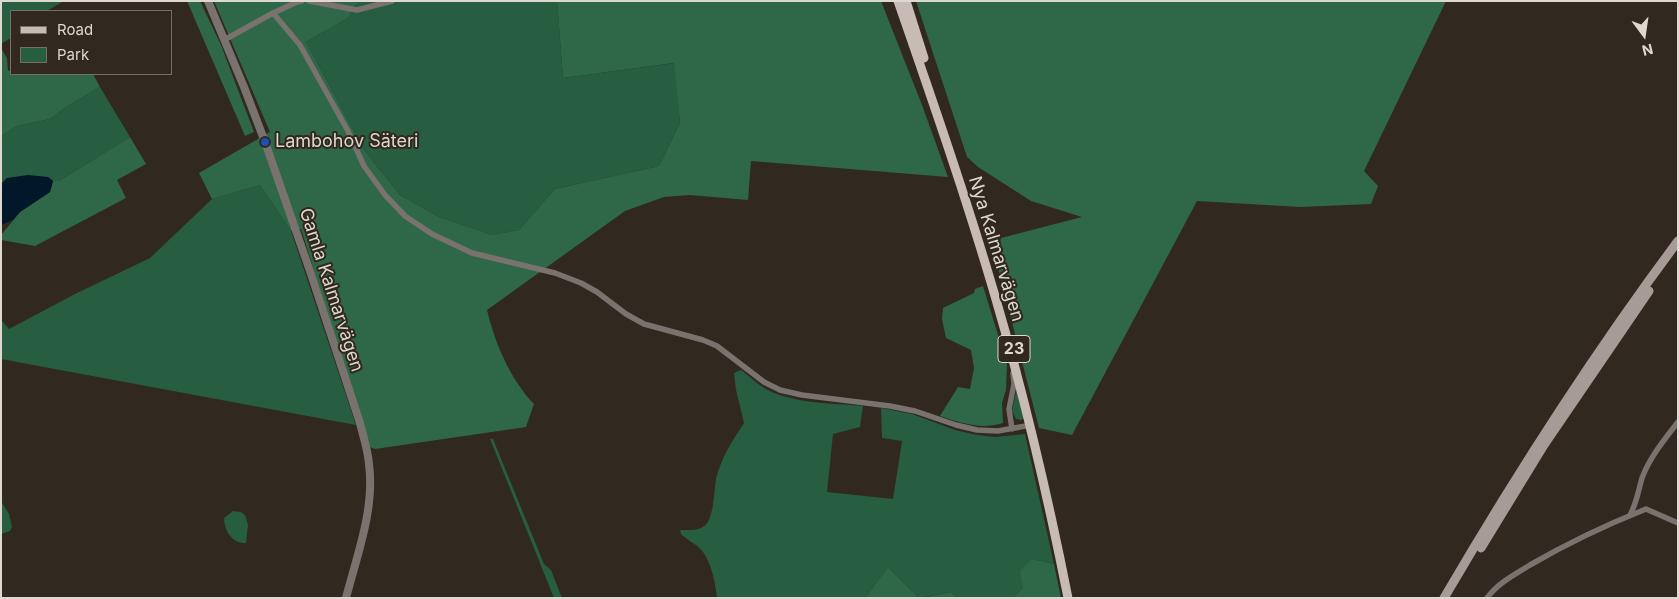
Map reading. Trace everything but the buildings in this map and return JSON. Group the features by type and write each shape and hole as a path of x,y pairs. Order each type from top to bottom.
{"main road":[{"name":"Nya Kalmarvägen","path":"898,1 952,160 995,296 1031,425 1068,598"},
{"name":"Nya Kalmarvägen","path":"906,1 1000,296 1055,516 1072,598"},
{"path":"1444,598 1486,526 1593,360 1678,241"},
{"path":"1451,598 1492,528 1544,446 1598,364 1678,251"}],"street":[{"name":"Gamla Kalmarvägen","path":"208,1 244,87 279,181 360,423 368,453 370,474 368,510 346,598"},
{"path":"224,40 272,13 302,1"},
{"path":"309,1 357,10 392,1"},
{"path":"272,13 300,45 348,131 364,166 385,195 405,216 432,234 472,252 576,280 598,292 626,314 644,324 703,340 717,346 764,382 780,390 802,396 890,406 915,411 968,428 986,431 1031,425"},
{"path":"1012,359 1014,384 1009,409 1012,429"},
{"path":"1630,515 1637,502 1642,479 1648,465 1678,422"},
{"path":"1486,598 1500,584 1553,552 1630,515 1646,509 1678,523"}],"green space":[{"path":"1,1 64,1 49,10 10,10 10,39 1,44"},
{"path":"187,1 200,1 221,45 254,132 245,136"},
{"path":"214,1 360,1 348,18 306,42 364,150 400,195 439,217 492,235 519,230 555,189 659,166 680,123 674,63 563,78 557,1 881,1 948,177 751,161 748,200 690,195 664,197 625,211 487,310 504,360 525,394 534,404 526,427 375,449 370,447 301,229 291,231 260,185 212,199 199,173 270,132"},
{"path":"360,1 557,1 563,78 675,63 680,123 659,166 555,189 519,230 492,235 439,217 400,195 364,150 306,42 348,18"},
{"path":"916,1 1446,1 1364,171 1378,186 1371,204 1300,207 1197,201 1072,435 1039,428 996,260 1001,238 1082,217 1031,201 978,167 967,157"},
{"path":"1,48 7,58 10,75 94,75 100,87 50,119 17,126 1,136"},
{"path":"100,87 130,137 59,181 53,181 48,177 7,178 1,184 1,136 17,126 50,119"},
{"path":"130,137 146,164 117,180 126,198 35,246 1,240 1,235 20,212 50,192 53,181 59,181"},
{"path":"260,185 291,231 356,425 1,359 1,320 9,329 75,294 150,258 212,199"},
{"path":"983,286 1007,364 1006,390 1002,403 1003,423 979,426 940,416 958,387 970,389 974,368 971,350 946,338 942,319 943,308 974,293 975,289"},
{"path":"741,370 766,389 789,398 863,406 860,427 833,434 827,492 893,499 902,441 882,438 881,408 912,414 955,430 977,435 995,437 1025,434 1054,564 1032,559 1023,588 1012,598 957,598 951,592 919,598 888,567 865,598 717,598 709,562 703,552 681,534 680,530 701,528 707,524 709,519 713,505 716,479 721,464 731,443 744,423 734,373"},
{"path":"1017,387 1024,418 1021,420 1016,419 1012,411"},
{"path":"490,439 493,439 544,564 551,570 562,598 554,598"},
{"path":"1,501 9,514 12,527 10,531 1,534"},
{"path":"233,511 241,512 245,515 248,525 246,543 233,539 226,528 224,518"},
{"path":"1032,559 1054,564 1061,598 1012,598 1023,588 1020,571"},
{"path":"888,567 919,598 865,598"},
{"path":"951,592 957,598 921,598"}],"water":[{"path":"28,175 48,177 53,181 50,192 20,212 13,220 1,225 1,184 7,178"}],"place":[{"name":"Lambohov Säteri","path":"265,142"}]}
